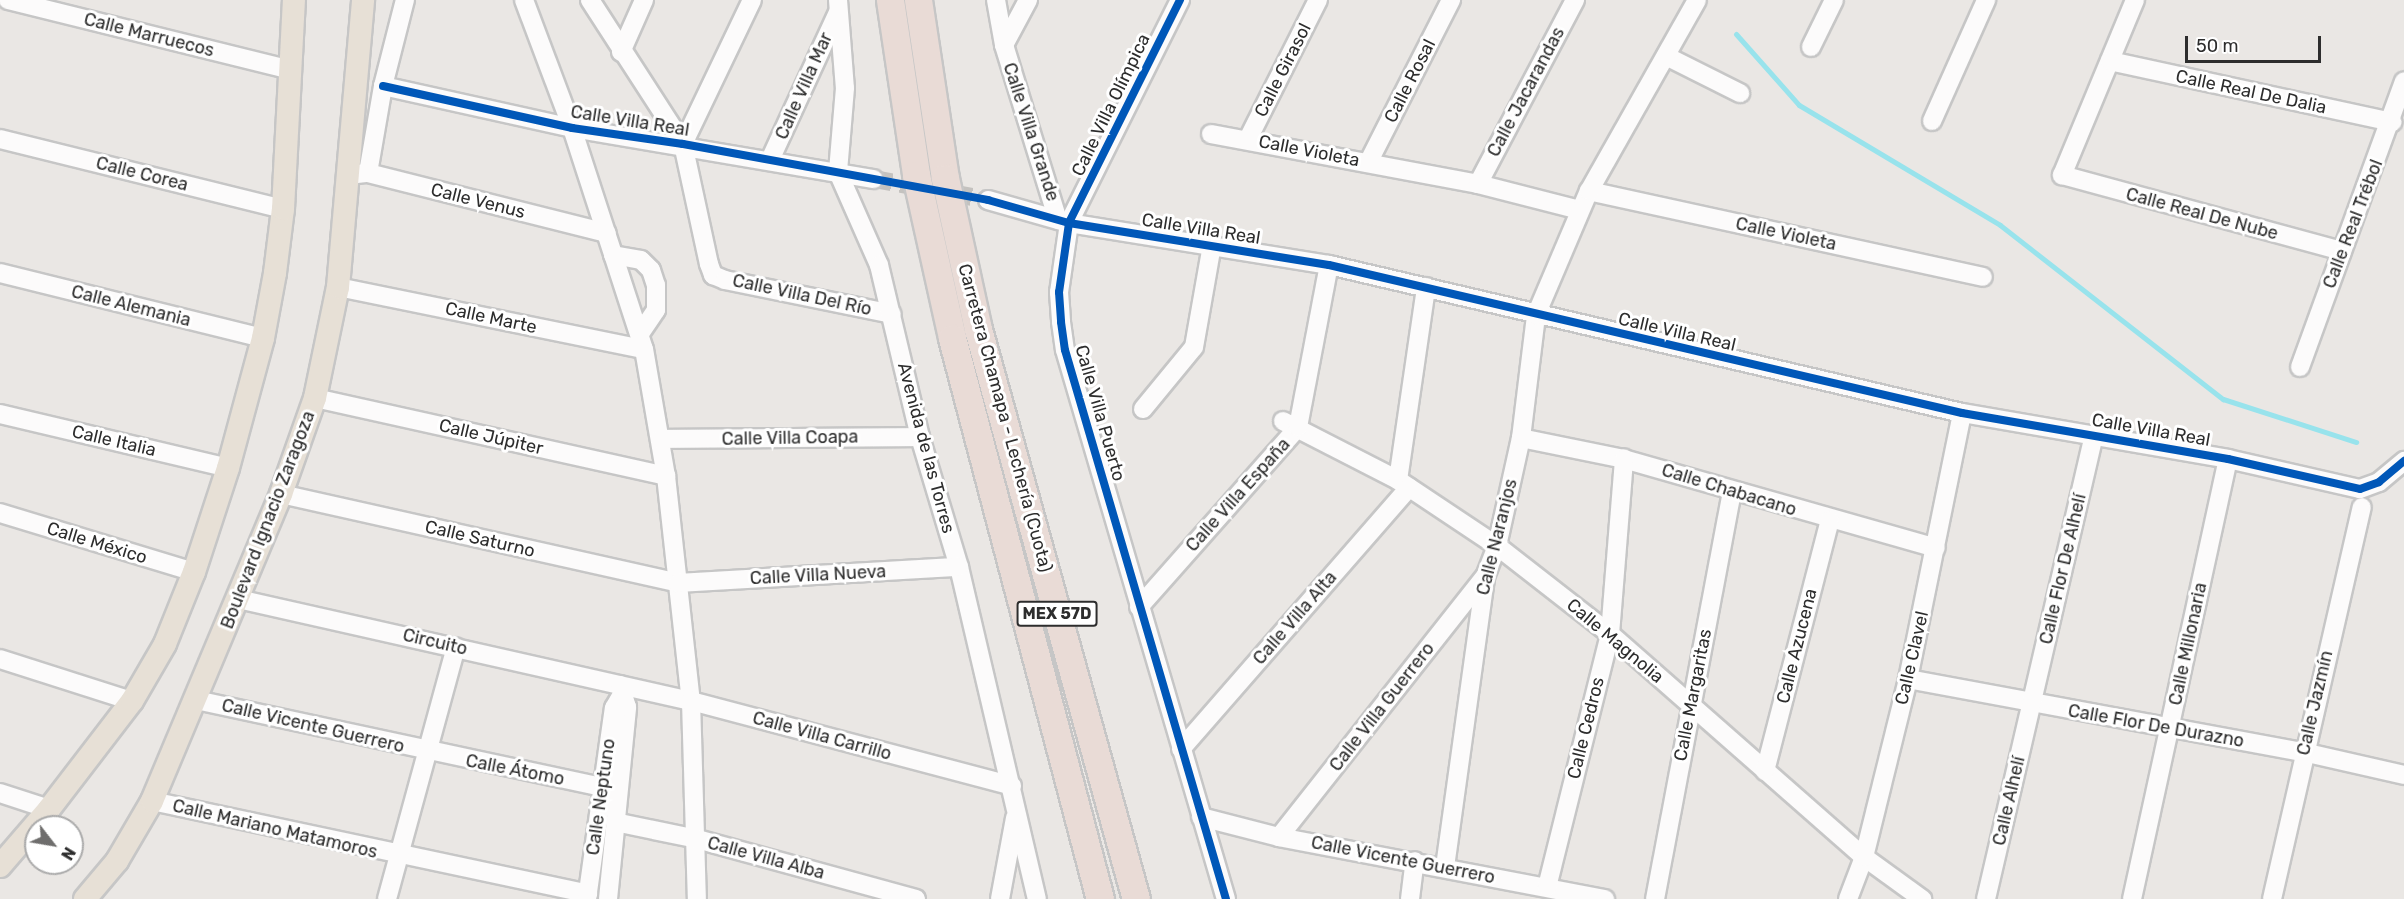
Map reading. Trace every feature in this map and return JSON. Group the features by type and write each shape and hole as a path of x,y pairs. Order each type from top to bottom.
{"highway":[{"name":"Carretera Chamapa - Lechería (Cuota)","path":"890,0 916,175 952,338 1100,899"},
{"name":"Carretera Chamapa - Lechería (Cuota)","path":"918,0 945,178 978,329 1137,899"}],"main road":[{"path":"0,866 49,809 132,701 165,644 194,572 228,468 262,338 283,209 294,0"},
{"name":"Boulevard Ignacio Zaragoza","path":"85,899 117,861 152,801 281,494 315,398 358,174 363,0"}],"street":[{"name":"Calle Marruecos","path":"8,0 290,70"},
{"path":"358,174 405,0"},
{"path":"524,0 572,128 642,341 666,477 691,701 697,839 697,899"},
{"path":"590,0 621,52 683,144"},
{"path":"621,52 644,0"},
{"path":"683,144 752,0"},
{"name":"Calle Villa Grande","path":"996,0 1004,45 1063,221"},
{"name":"Calle Villa Grande","path":"1004,45 1028,0"},
{"name":"Calle Villa Olímpica","path":"1063,221 1180,0"},
{"name":"Calle Girasol","path":"1248,139 1318,0"},
{"name":"Calle Rosal","path":"1368,163 1451,0"},
{"name":"Calle Jacarandas","path":"1478,184 1575,0"},
{"name":"Calle Naranjos","path":"1445,867 1485,577 1497,546 1521,438 1536,315 1589,191 1697,0"},
{"path":"1811,47 1834,0"},
{"path":"1932,121 1986,0"},
{"path":"2110,61 2135,0"},
{"path":"838,5 844,88 838,172"},
{"name":"Calle Villa Mar","path":"770,160 838,5"},
{"path":"1666,56 1740,93"},
{"name":"Calle Real De Dalia","path":"2110,61 2392,122"},
{"name":"Calle Real De Nube","path":"2110,61 2062,175 2342,251"},
{"name":"Calle Real Trébol","path":"2300,367 2392,122 2404,81"},
{"name":"Calle Villa Real","path":"383,86 572,128 683,144 874,179"},
{"name":"Calle Violeta","path":"1211,134 1248,139 1478,184 1580,210"},
{"name":"Calle Corea","path":"0,139 283,209"},
{"name":"Calle Villa Del Río","path":"683,144 714,275 892,314"},
{"name":"Avenida de las Torres","path":"838,172 865,226 892,314 920,437 959,567 1037,899"},
{"name":"Calle Venus","path":"358,174 607,233"},
{"name":"Calle Violeta","path":"1589,191 1983,277"},
{"name":"Calle Villa Real","path":"988,200 1063,221 1329,265 1962,413 2228,459 2361,498"},
{"name":"Calle Villa Puerto","path":"1063,221 1059,292 1065,350 1226,899"},
{"path":"1143,409 1194,347 1212,245"},
{"path":"613,255 641,260 651,270 656,285 656,310 642,341"},
{"name":"Calle Villa España","path":"1139,606 1290,424 1329,265"},
{"name":"Calle Alemania","path":"0,273 262,338"},
{"name":"Calle Marte","path":"338,287 642,341"},
{"path":"1403,484 1426,287"},
{"name":"Calle Júpiter","path":"315,398 666,477"},
{"name":"Calle Clavel","path":"1848,899 1864,857 1908,679 1962,413"},
{"name":"Calle Italia","path":"0,414 228,468"},
{"name":"Calle Magnolia","path":"1290,424 1403,484 1497,546 1610,634 1864,857 1922,899"},
{"name":"Calle Flor De Alhelí","path":"2032,703 2094,435"},
{"name":"Calle Villa Coapa","path":"660,439 920,437"},
{"name":"Calle Chabacano","path":"1521,438 1624,459 1830,520 1936,548"},
{"name":"Calle Cedros","path":"1547,887 1610,634 1624,459"},
{"name":"Calle Millonaria","path":"2132,899 2228,459"},
{"path":"2361,498 2404,461"},
{"name":"Calle Villa Alta","path":"1182,749 1403,484"},
{"name":"Calle Margaritas","path":"1655,899 1732,491"},
{"name":"Calle Saturno","path":"281,494 678,583"},
{"name":"Calle Jazmín","path":"2272,899 2361,498"},
{"name":"Calle México","path":"0,513 194,572"},
{"name":"Calle Azucena","path":"1765,771 1830,520"},
{"name":"Calle Villa Nueva","path":"678,583 959,567"},
{"name":"Calle Villa Guerrero","path":"1279,837 1485,577"},
{"name":"Circuito","path":"238,598 456,647 624,690"},
{"path":"387,899 456,647"},
{"path":"0,658 132,701"},
{"name":"Calle Flor De Durazno","path":"1908,679 2303,752 2404,775"},
{"name":"Calle Villa Carrillo","path":"624,690 691,701 1011,786"},
{"name":"Calle Neptuno","path":"588,896 601,787 614,708 624,690"},
{"name":"Calle Neptuno","path":"608,899 627,707 624,690"},
{"name":"Calle Vicente Guerrero","path":"196,700 429,752"},
{"name":"Calle Alhelí","path":"1986,899 2032,703"},
{"name":"Calle Átomo","path":"429,752 601,787"},
{"path":"0,793 49,809"},
{"name":"Calle Mariano Matamoros","path":"152,801 588,896"},
{"path":"1000,899 1017,811"},
{"name":"Calle Vicente Guerrero","path":"1201,818 1279,837 1415,861 1599,898"},
{"name":"Calle Villa Alba","path":"615,822 697,839 916,899"},
{"path":"1410,899 1415,861"}],"waterway":[{"path":"1736,34 1799,105 2000,225 2223,399 2356,442"}],"tunnel":[{"path":"874,179 988,200"}],"cycle path":[{"path":"1180,0 1069,223 1059,292 1065,350 1226,899"},
{"path":"383,86 572,128 683,144 988,200 1069,223 1329,265 1962,413 2228,459 2360,489 2379,482 2404,461"}]}
